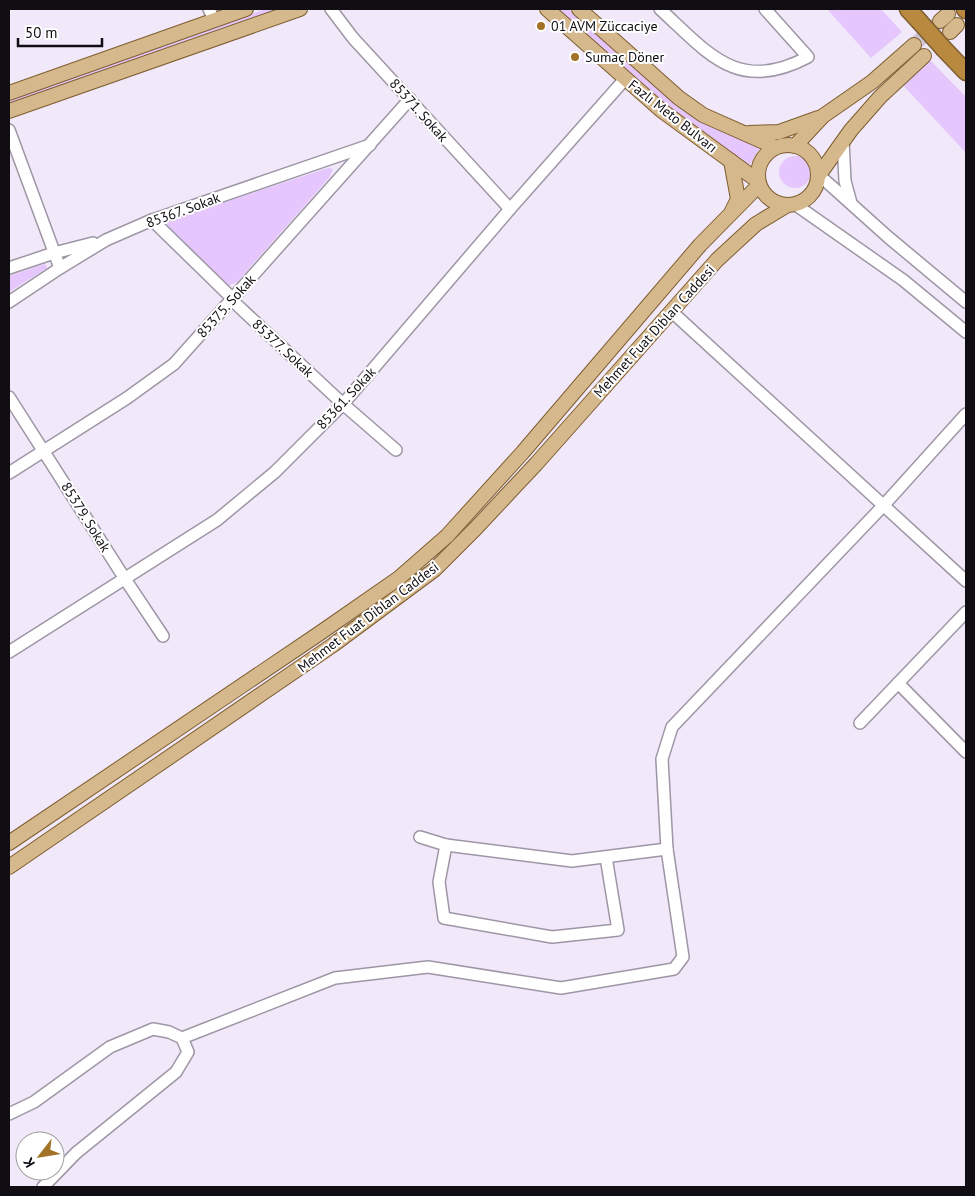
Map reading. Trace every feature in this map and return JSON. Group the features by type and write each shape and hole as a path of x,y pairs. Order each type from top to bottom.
{"highway":[{"path":"913,15 966,72"}],"main road":[{"path":"9,93 212,15 246,9"},
{"path":"9,111 300,9"},
{"name":"Fazlı Meto Bulvarı","path":"547,9 661,110 758,183"},
{"name":"Fazlı Meto Bulvarı","path":"579,9 679,98 703,115 775,147"},
{"path":"795,146 823,116 919,51 843,141 819,175"},
{"path":"745,134 779,132 823,116"},
{"path":"795,146 805,150 812,156 817,165 819,175 817,185 805,201 791,206 776,204 767,198 758,183 758,170 761,161 775,147 795,146"},
{"path":"731,161 738,198 731,214"},
{"name":"Mehmet Fuat Diblan Caddesi","path":"9,843 351,611 398,578 447,536 700,246 758,183"},
{"name":"Mehmet Fuat Diblan Caddesi","path":"9,866 333,645 434,570 536,464 717,260 756,224 791,206"}],"street":[{"name":"85371. Sokak","path":"331,9 353,38 510,210"},
{"path":"660,9 704,50 729,65 742,70 749,72 774,71 808,57 765,9"},
{"name":"85361. Sokak","path":"9,652 217,520 275,472 343,404 625,79"},
{"name":"85375. Sokak","path":"9,474 127,398 174,364 410,99"},
{"path":"9,130 60,268"},
{"path":"843,141 844,181 852,205"},
{"name":"85367. Sokak","path":"9,302 106,240 152,220 370,145"},
{"path":"819,175 966,302"},
{"path":"791,206 902,280 966,332"},
{"name":"85377. Sokak","path":"152,220 236,304 343,404 396,450"},
{"path":"9,268 54,253 106,240"},
{"path":"671,311 966,581"},
{"name":"85379. Sokak","path":"9,397 163,636"},
{"path":"182,1038 335,978 428,967 561,988 674,969 683,957 666,849 662,759 672,727 883,506 966,414"},
{"path":"860,723 966,612"},
{"path":"898,683 966,752"},
{"path":"420,836 446,845 572,861 666,849"},
{"path":"446,845 439,882 444,918 552,937 618,930 606,857"},
{"path":"9,1114 34,1102 110,1046 153,1029 169,1032 182,1038 188,1052 176,1072 76,1153 43,1187"}],"shaded area":[{"path":"265,9 280,9 9,104 9,99"},
{"path":"557,9 569,9 679,107 711,127 760,148 749,166 650,92"},
{"path":"827,9 881,9 902,32 871,58"},
{"path":"929,59 966,97 966,153 901,83"},
{"path":"795,156 807,160 811,172 807,184 795,188 783,184 779,172 783,160"},
{"path":"328,168 333,169 329,178 237,282 228,286 164,222"},
{"path":"45,264 47,268 9,292 9,276"}],"tunnel":[{"path":"914,45 940,21"}],"place":[{"name":"01 AVM Züccaciye","path":"541,26"},
{"name":"Sumaç Döner","path":"575,57"}]}
